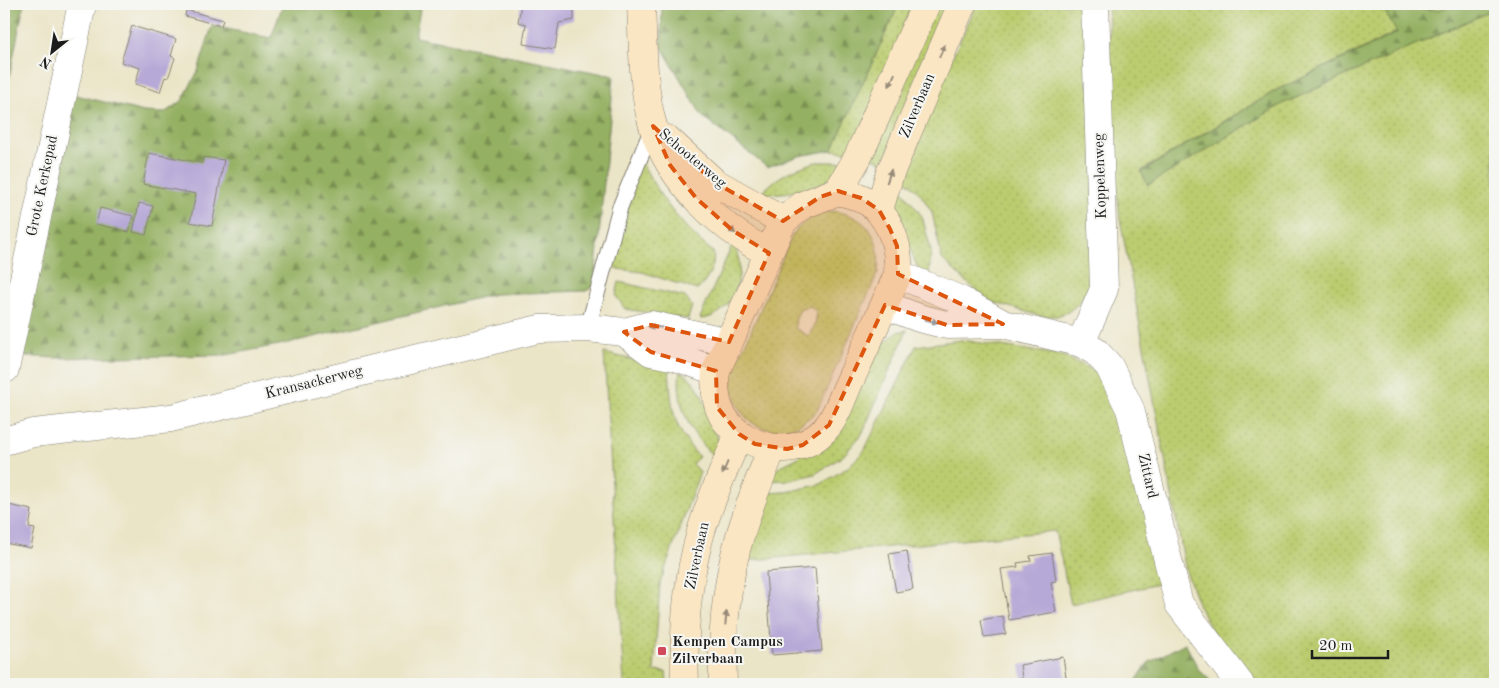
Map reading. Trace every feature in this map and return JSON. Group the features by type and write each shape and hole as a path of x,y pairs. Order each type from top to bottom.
{"main road":[{"name":"Schooterweg","path":"641,4 644,66 653,126 670,165 696,198 732,230 769,253"},
{"path":"838,191 861,198 879,210 897,246 898,274 828,425 803,445 788,449 772,449 755,444 739,434 726,421 717,407 714,389 716,371 784,221 803,206 838,191 858,158 926,4"},
{"name":"Zilverbaan","path":"879,210 890,173 962,4"},
{"name":"Schooterweg","path":"653,126 714,182 784,221"},
{"name":"Zilverbaan","path":"685,684 684,653 686,624 698,545 711,502 739,434"},
{"path":"723,684 722,659 733,570 746,514 772,449"}],"street":[{"name":"Grote Kerkepad","path":"5,369 82,4"},
{"name":"Koppelenweg","path":"1081,344 1104,289 1094,4"},
{"name":"Zittard","path":"898,274 960,300 1003,324 1081,344 1096,352 1109,366 1130,409 1179,604 1240,684"},
{"name":"Zittard","path":"885,304 919,318 947,325 1003,324"},
{"name":"Kransackerweg","path":"4,441 33,433 170,418 539,329 588,328 624,332 651,325 729,342"},
{"path":"624,332 651,352 676,357 716,371"}],"lane":[{"path":"588,328 620,207 653,126"}],"highlighted area":[{"path":"653,126 714,182 783,221 820,197 838,191 861,198 879,210 890,229 897,246 898,274 1003,324 947,325 885,305 829,425 803,445 787,449 755,444 739,434 717,407 716,371 651,352 624,332 651,325 729,342 769,253 732,230 696,198 670,165"}],"green space":[{"path":"4,4 24,4 4,103"},
{"path":"283,4 421,4 415,37 614,76 593,287 586,291 495,294 284,344 226,355 55,358 19,356 68,93 144,112 164,113 182,101 198,71 212,26 271,38"},
{"path":"662,4 899,4 832,150 799,156 767,167 702,116 661,46"},
{"path":"899,4 919,4 852,153 832,150"},
{"path":"933,4 953,4 884,163 868,156"},
{"path":"977,4 1087,4 1096,233 1090,287 1079,303 1068,312 1057,316 1040,316 986,300 942,259 932,212 921,195 899,173"},
{"path":"1108,4 1381,4 1397,32 1275,91 1141,171 1148,185 1282,104 1495,9 1495,684 1259,684 1213,633 1199,606 1186,571 1120,219 1113,155"},
{"path":"1381,4 1439,10 1453,4 1495,4 1495,9 1282,104 1148,185 1141,172 1275,91 1397,33"},
{"path":"1390,4 1453,4 1439,10"},
{"path":"636,150 668,206 689,230 713,252 714,257 710,273 697,290 642,272 609,268"},
{"path":"816,162 847,162 832,177 815,186 787,192 761,194 773,182 786,174"},
{"path":"898,185 922,216 931,251 929,275 919,270 909,248 895,204"},
{"path":"833,211 845,214 864,224 875,239 878,249 878,272 817,411 799,425 786,430 763,428 750,421 736,403 732,388 734,369 792,236 805,222 826,212","holes":["810,306 817,312 815,325 808,336 795,328 796,317 801,308"]},
{"path":"733,243 739,265 739,278 736,290 723,310 713,316 701,319 700,318"},
{"path":"619,282 685,297 692,306 688,319 625,309 616,296"},
{"path":"907,330 862,434 843,456 815,474 791,480 766,481 779,467 799,457 887,340 897,332"},
{"path":"961,340 1061,355 1095,371 1124,405 1162,583 1071,604 1055,531 744,561 764,493 787,492 821,484 848,467 864,451 916,346"},
{"path":"604,353 669,368 672,406 678,426 699,457 692,464 700,472 660,583 654,671 666,672 667,684 624,684"},
{"path":"680,372 687,375 705,401 718,439 717,459 700,442 687,420 680,397"},
{"path":"1185,643 1199,670 1214,684 1134,684 1148,663"}],"building":[{"path":"521,4 574,4 574,20 559,23 555,49 523,44 526,24 518,22"},
{"path":"186,10 223,20 221,26 185,16"},
{"path":"132,26 176,39 171,56 175,58 168,78 165,77 160,92 135,84 140,68 121,62"},
{"path":"149,153 202,163 203,157 224,160 212,226 190,222 196,194 143,184"},
{"path":"139,203 153,206 146,235 133,232"},
{"path":"100,208 133,216 129,232 96,224"},
{"path":"4,504 32,510 29,528 35,529 31,548 4,543"},
{"path":"907,551 913,589 896,592 889,554"},
{"path":"1052,553 1056,581 1051,582 1056,612 1009,620 1001,569 1018,567 1017,563 1031,561 1030,556"},
{"path":"815,568 822,651 772,655 766,572"},
{"path":"4,614 8,615 5,631 4,630"},
{"path":"1003,616 1006,634 984,637 981,620"},
{"path":"1063,657 1067,684 1023,684 1020,665"}],"place":[{"name":"Kempen Campus Zilverbaan","path":"662,651"}]}
